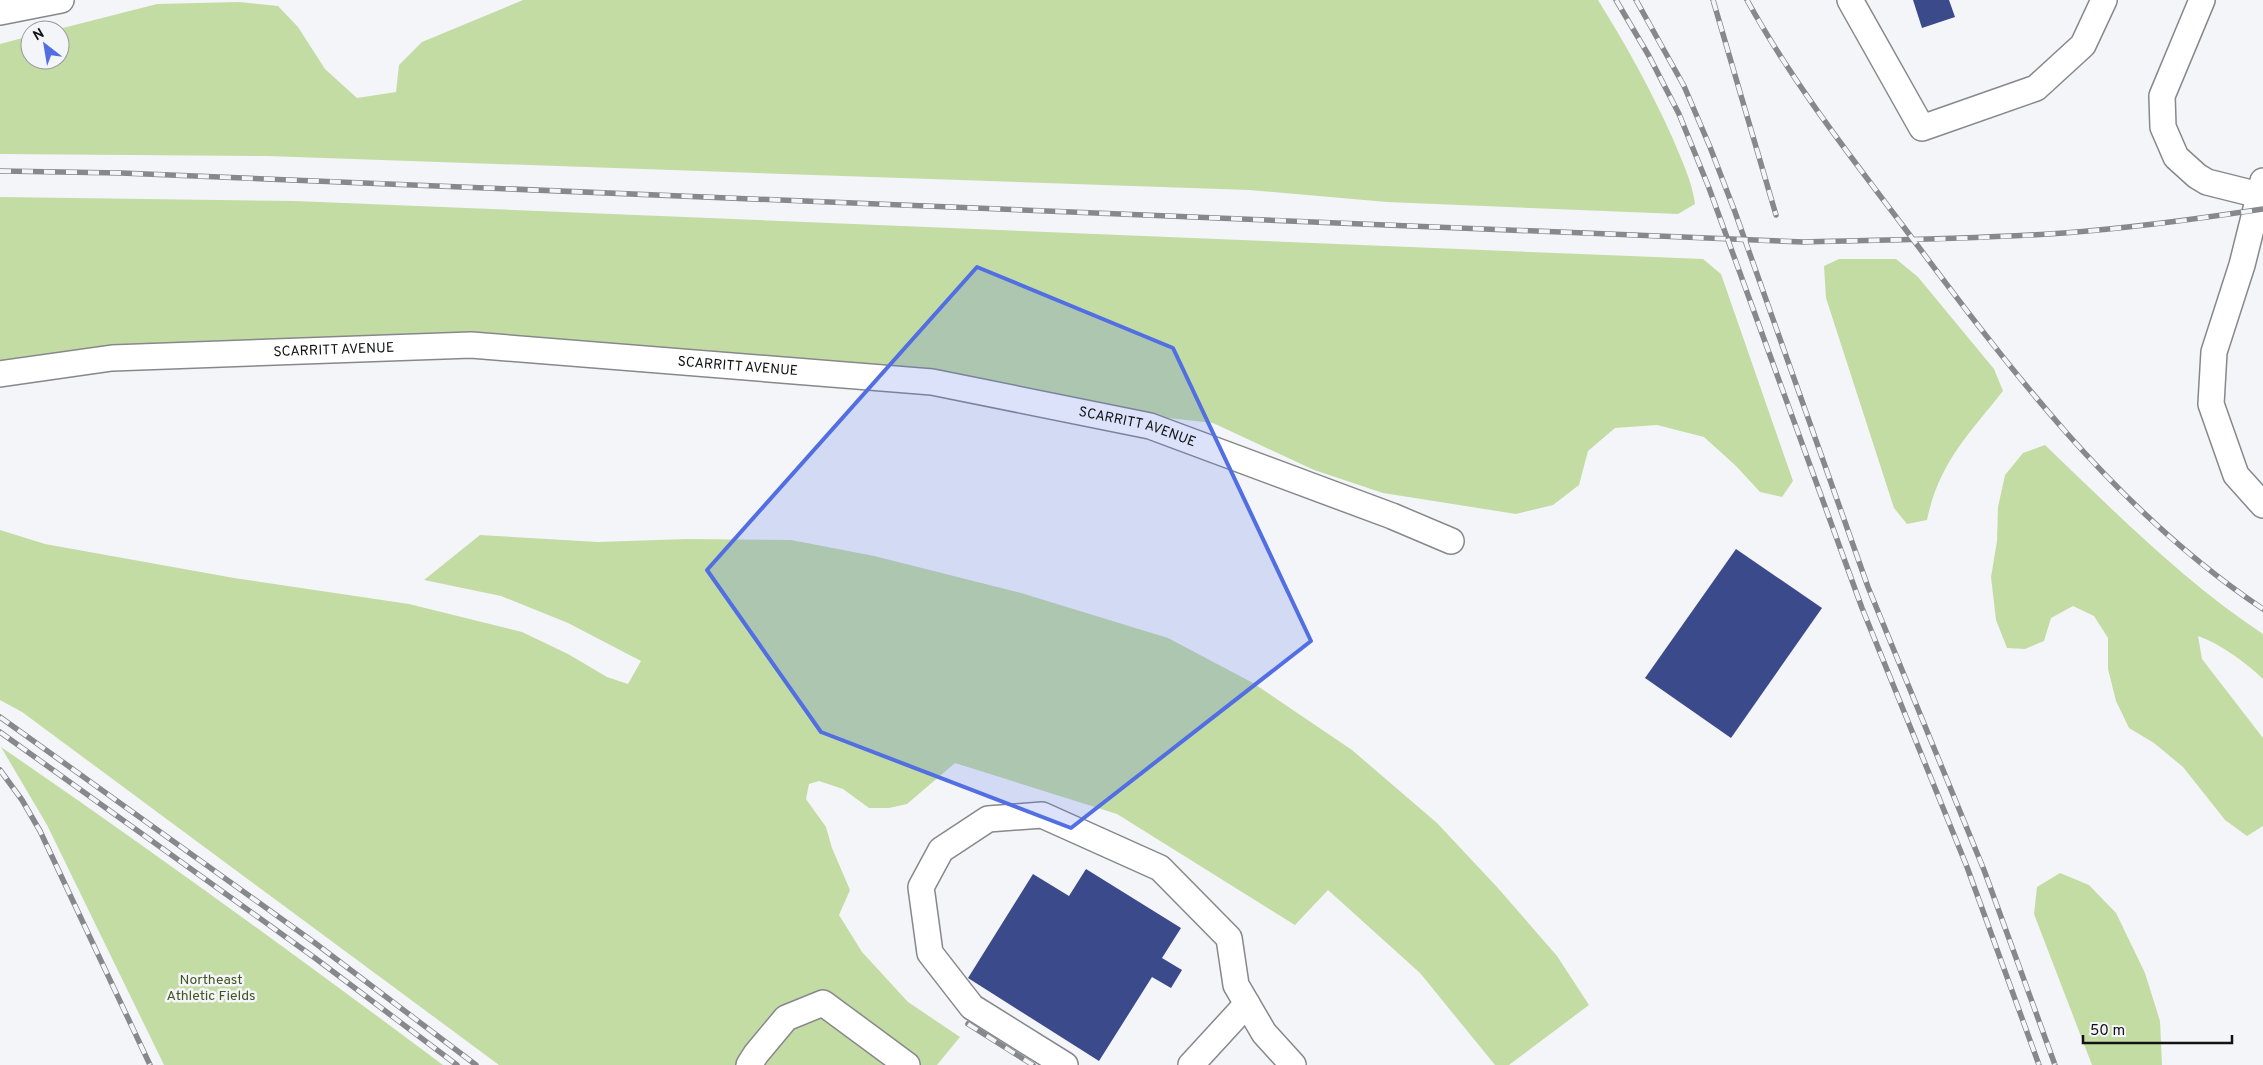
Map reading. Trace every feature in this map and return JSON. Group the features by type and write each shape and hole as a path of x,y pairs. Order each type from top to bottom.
{"lane":[{"path":"0,12 36,3 62,0"},
{"path":"1850,0 1922,128 2036,88 2083,45 2104,0"},
{"path":"2202,0 2162,96 2163,127 2176,157 2197,176 2207,182 2261,188 2242,264 2214,352 2210,404 2236,475 2263,505"},
{"name":"SCARRITT AVENUE","path":"0,374 112,358 471,345 932,382 1150,426 1392,516 1451,541"},
{"path":"1065,1065 972,1008 930,953 921,887 941,850 988,819 1042,815 1160,868 1229,938 1236,986 1264,1033 1293,1065"},
{"path":"749,1065 786,1018 823,1003 907,1065"},
{"path":"1191,1065 1247,1004"}],"highlighted area":[{"path":"977,267 1173,348 1311,641 1071,828 821,732 707,570"}],"green space":[{"path":"523,0 1598,0 1638,68 1665,121 1692,187 1695,204 1678,214 1387,202 1249,190 267,156 0,154 0,44 20,39 20,70 70,70 70,26 157,4 239,2 278,6 298,27 325,69 357,98 396,92 399,65 422,42"},
{"path":"0,197 295,201 1703,259 1721,274 1793,481 1782,497 1760,492 1736,466 1704,437 1657,425 1615,428 1588,451 1579,485 1553,505 1516,514 1383,493 1314,470 1213,423 601,354 172,352 0,376"},
{"path":"1839,259 1896,259 1918,277 1994,369 2003,391 1967,436 1947,466 1932,500 1927,520 1907,524 1894,508 1826,298 1824,266"},
{"path":"2045,445 2123,520 2177,568 2233,613 2263,634 2263,679 2232,654 2198,636 2202,659 2263,738 2263,826 2247,836 2225,820 2183,767 2154,743 2129,728 2116,701 2108,669 2108,638 2094,616 2073,606 2051,618 2044,641 2025,649 2007,648 1996,620 1991,577 1997,541 1998,507 2005,475 2023,453"},
{"path":"0,530 45,544 234,578 409,604 522,632 568,654 607,677 628,684 641,661 568,623 501,596 424,580 480,535 598,542 687,539 791,540 874,556 1021,593 1168,638 1253,683 1352,750 1437,823 1497,887 1557,956 1589,1005 1509,1065 1495,1065 1420,973 1328,890 1295,925 1117,814 955,763 907,804 889,808 869,808 843,789 819,781 809,784 806,799 826,827 832,848 850,890 839,915 862,952 908,1002 960,1037 937,1065 499,1065 22,712 0,700"},
{"name":"Northeast Athletic Fields","path":"1,747 224,904 443,1065 164,1065 47,825"},
{"path":"2060,873 2089,885 2116,913 2145,973 2160,1021 2162,1065 2092,1065 2034,914 2037,887"}],"building":[{"path":"1913,0 1949,0 1955,17 1922,28"},
{"path":"1736,549 1822,608 1731,738 1645,678"},
{"path":"1086,869 1181,928 1162,958 1182,970 1171,988 1152,977 1099,1061 968,978 1033,874 1069,896"}],"railway":[{"path":"1616,0 1649,56 1679,114 1709,188 1862,608 1967,867 2039,1065"},
{"path":"1636,0 1684,86 1710,147 1735,212 1868,587 1984,870 2055,1065"},
{"path":"1713,0 1776,215"},
{"path":"1747,0 1782,59 1821,116 1943,279 2024,383 2067,433 2159,527 2209,570 2263,609"},
{"path":"0,171 121,173 1803,242 1966,238 2064,233 2164,223 2263,209"},
{"path":"0,717 315,943 476,1065"},
{"path":"0,732 315,958 457,1065"},
{"path":"0,770 22,800 40,831 150,1065"},
{"path":"968,1024 1033,1065"}]}
